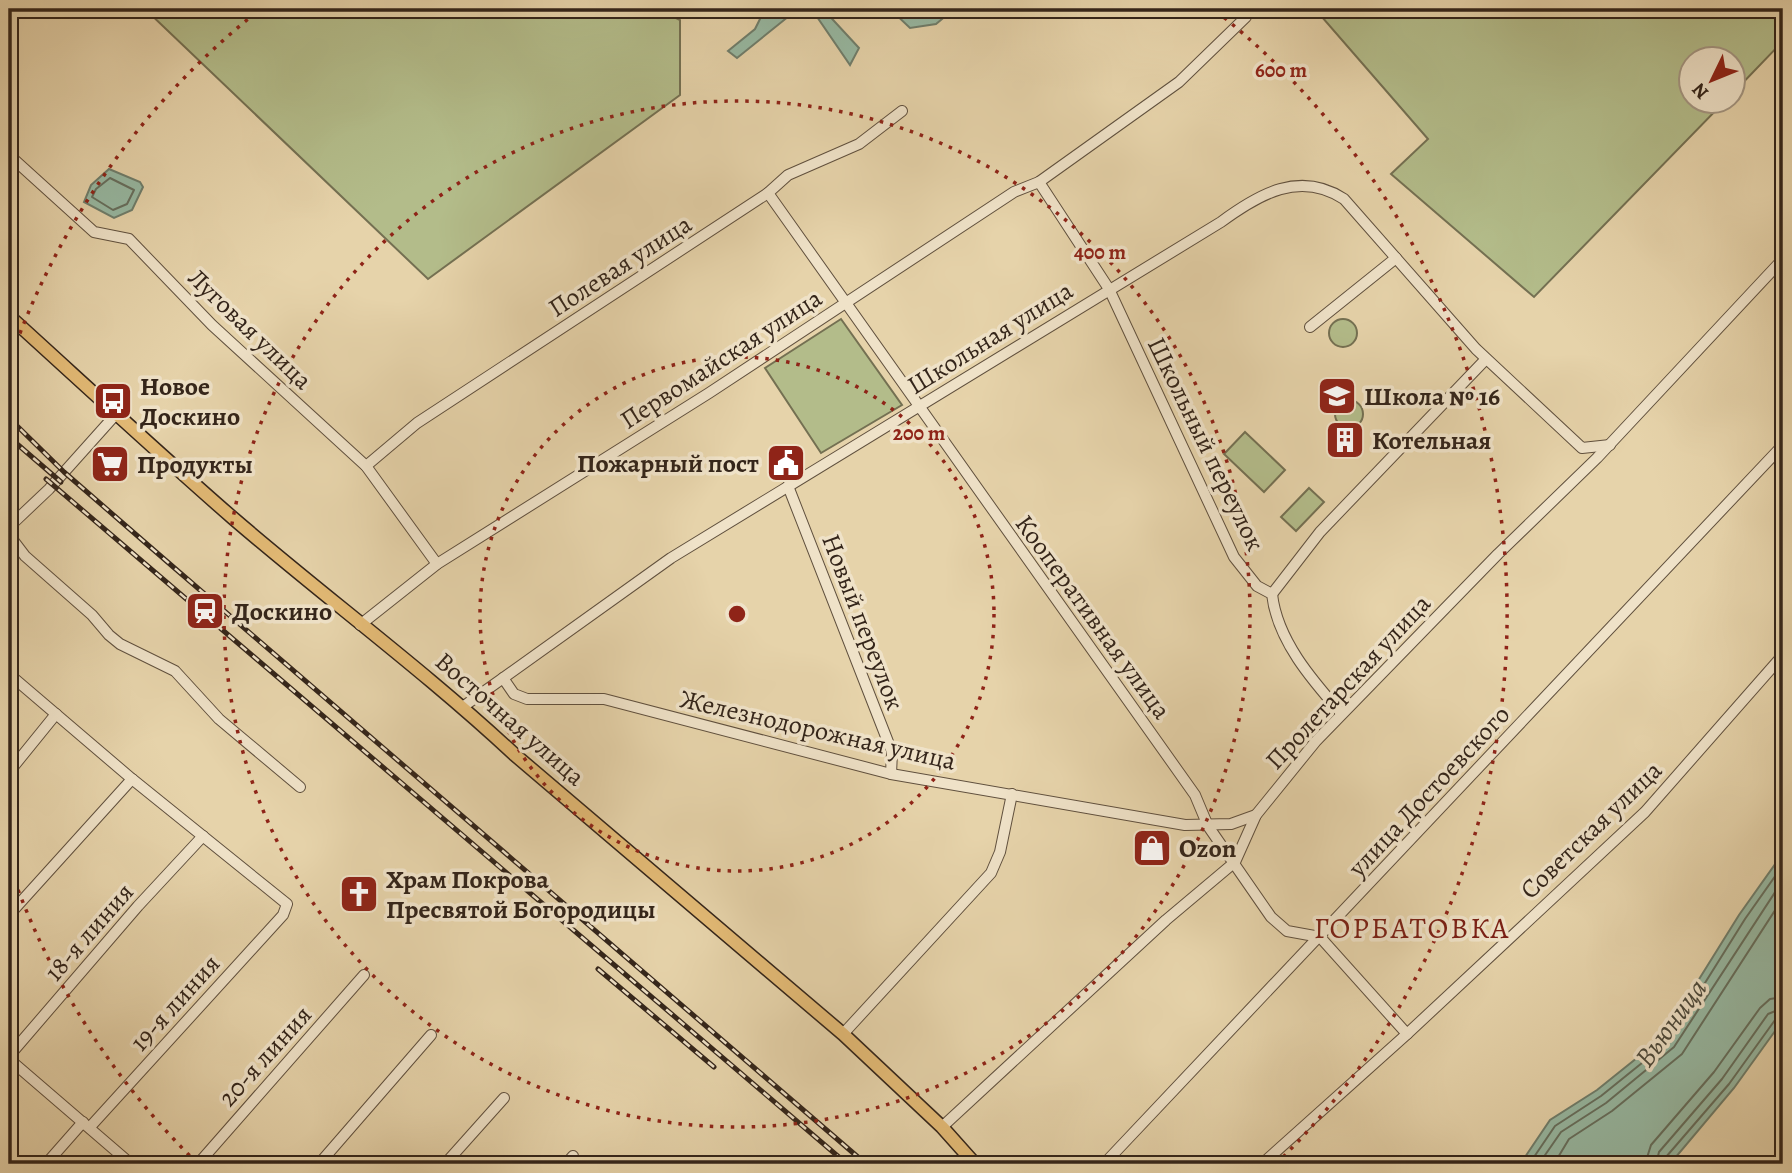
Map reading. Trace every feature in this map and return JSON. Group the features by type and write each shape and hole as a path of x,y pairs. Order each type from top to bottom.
{"main road":[{"name":"Восточная улица","path":"9,316 233,518 360,625 464,706 515,755 844,1034 942,1127 975,1164"}],"street":[{"name":"Первомайская улица","path":"360,625 437,564 846,303 1014,192 1039,182 1180,82 1247,17"},
{"name":"Полевая улица","path":"366,466 417,423 768,193 788,175 859,144 902,111"},
{"name":"Луговая улица","path":"9,155 94,232 129,239 212,325 366,466 437,564"},
{"name":"Школьный переулок","path":"1039,182 1109,289 1234,557 1257,586 1272,594"},
{"name":"Школьная улица","path":"464,706 671,558 1221,222 1248,202 1285,188 1311,184 1327,188 1344,200 1486,359 1582,448"},
{"name":"Кооперативная улица","path":"768,193 917,407 1195,795 1208,825 1271,917 1287,931 1320,937"},
{"path":"1310,327 1396,258"},
{"name":"Пролетарская улица","path":"942,1127 1166,920 1235,862 1256,815 1341,713 1610,445 1783,259"},
{"path":"1341,713 1313,681 1284,639 1272,594 1320,532 1486,359"},
{"path":"9,527 43,495 117,413"},
{"path":"1583,472 1582,448 1610,445"},
{"name":"улица Достоевского","path":"1104,1164 1783,445"},
{"name":"Новый переулок","path":"788,486 892,752 891,774"},
{"path":"9,535 25,556 92,615 109,635 120,644 175,671 219,719 300,787"},
{"name":"Советская улица","path":"1262,1164 1407,1034 1644,812 1783,655"},
{"path":"9,674 203,836"},
{"name":"Железнодорожная улица","path":"503,678 514,694 527,699 604,699 891,774 1185,825 1231,824 1256,815"},
{"path":"9,772 56,714"},
{"path":"9,915 132,779"},
{"path":"844,1034 991,873 1000,852 1012,794"},
{"name":"19-я линия","path":"46,1164 87,1125 283,915 287,904 203,836"},
{"name":"18-я линия","path":"9,1057 138,906 203,836"},
{"path":"1320,937 1407,1034"},
{"name":"20-я линия","path":"198,1164 364,975"},
{"path":"318,1164 432,1035"},
{"path":"9,1057 131,1164"},
{"path":"445,1164 503,1098"}],"shaded area":[{"path":"145,9 658,9 680,20 680,95 428,279"},
{"path":"1315,9 1783,9 1783,41 1746,79 1746,46 1676,46 1676,116 1710,116 1534,297 1391,174 1428,139"},
{"path":"841,319 902,405 821,453 765,368"},
{"path":"1343,319 1353,323 1357,333 1353,343 1343,347 1333,343 1329,333 1333,323"},
{"path":"1349,400 1359,404 1363,414 1359,424 1349,428 1339,424 1335,414 1339,404"},
{"path":"1245,432 1285,470 1264,492 1224,454"},
{"path":"1309,488 1324,502 1296,531 1281,517"}],"water":[{"path":"765,9 823,9 859,48 850,65 815,14 794,12 737,58 728,51 755,29"},
{"path":"890,9 954,9 936,24 910,28"},
{"path":"109,169 140,182 143,187 132,210 114,218 84,202 91,185"},
{"path":"1783,853 1783,1020 1734,1088 1670,1164 1528,1164 1525,1157 1550,1120 1597,1090 1663,1037 1739,915"}],"railway":[{"path":"9,418 64,472 866,1164"},
{"path":"9,437 61,482"},
{"path":"46,479 847,1164"},
{"path":"598,969 714,1067"}],"place":[{"name":"Школа № 16","path":"1337,396"},
{"name":"Новое Доскино","path":"113,401"},
{"name":"Котельная","path":"1345,440"},
{"name":"Пожарный пост","path":"786,463"},
{"name":"Продукты","path":"110,464"},
{"name":"Доскино","path":"205,611"},
{"name":"Ozon","path":"1152,848"},
{"name":"Храм Покрова Пресвятой Богородицы","path":"359,894"}],"district":[{"name":"ГОРБАТОВКА","path":"1412,928"}],"water label":[{"name":"Вьюница","path":"1671,1023"}]}
